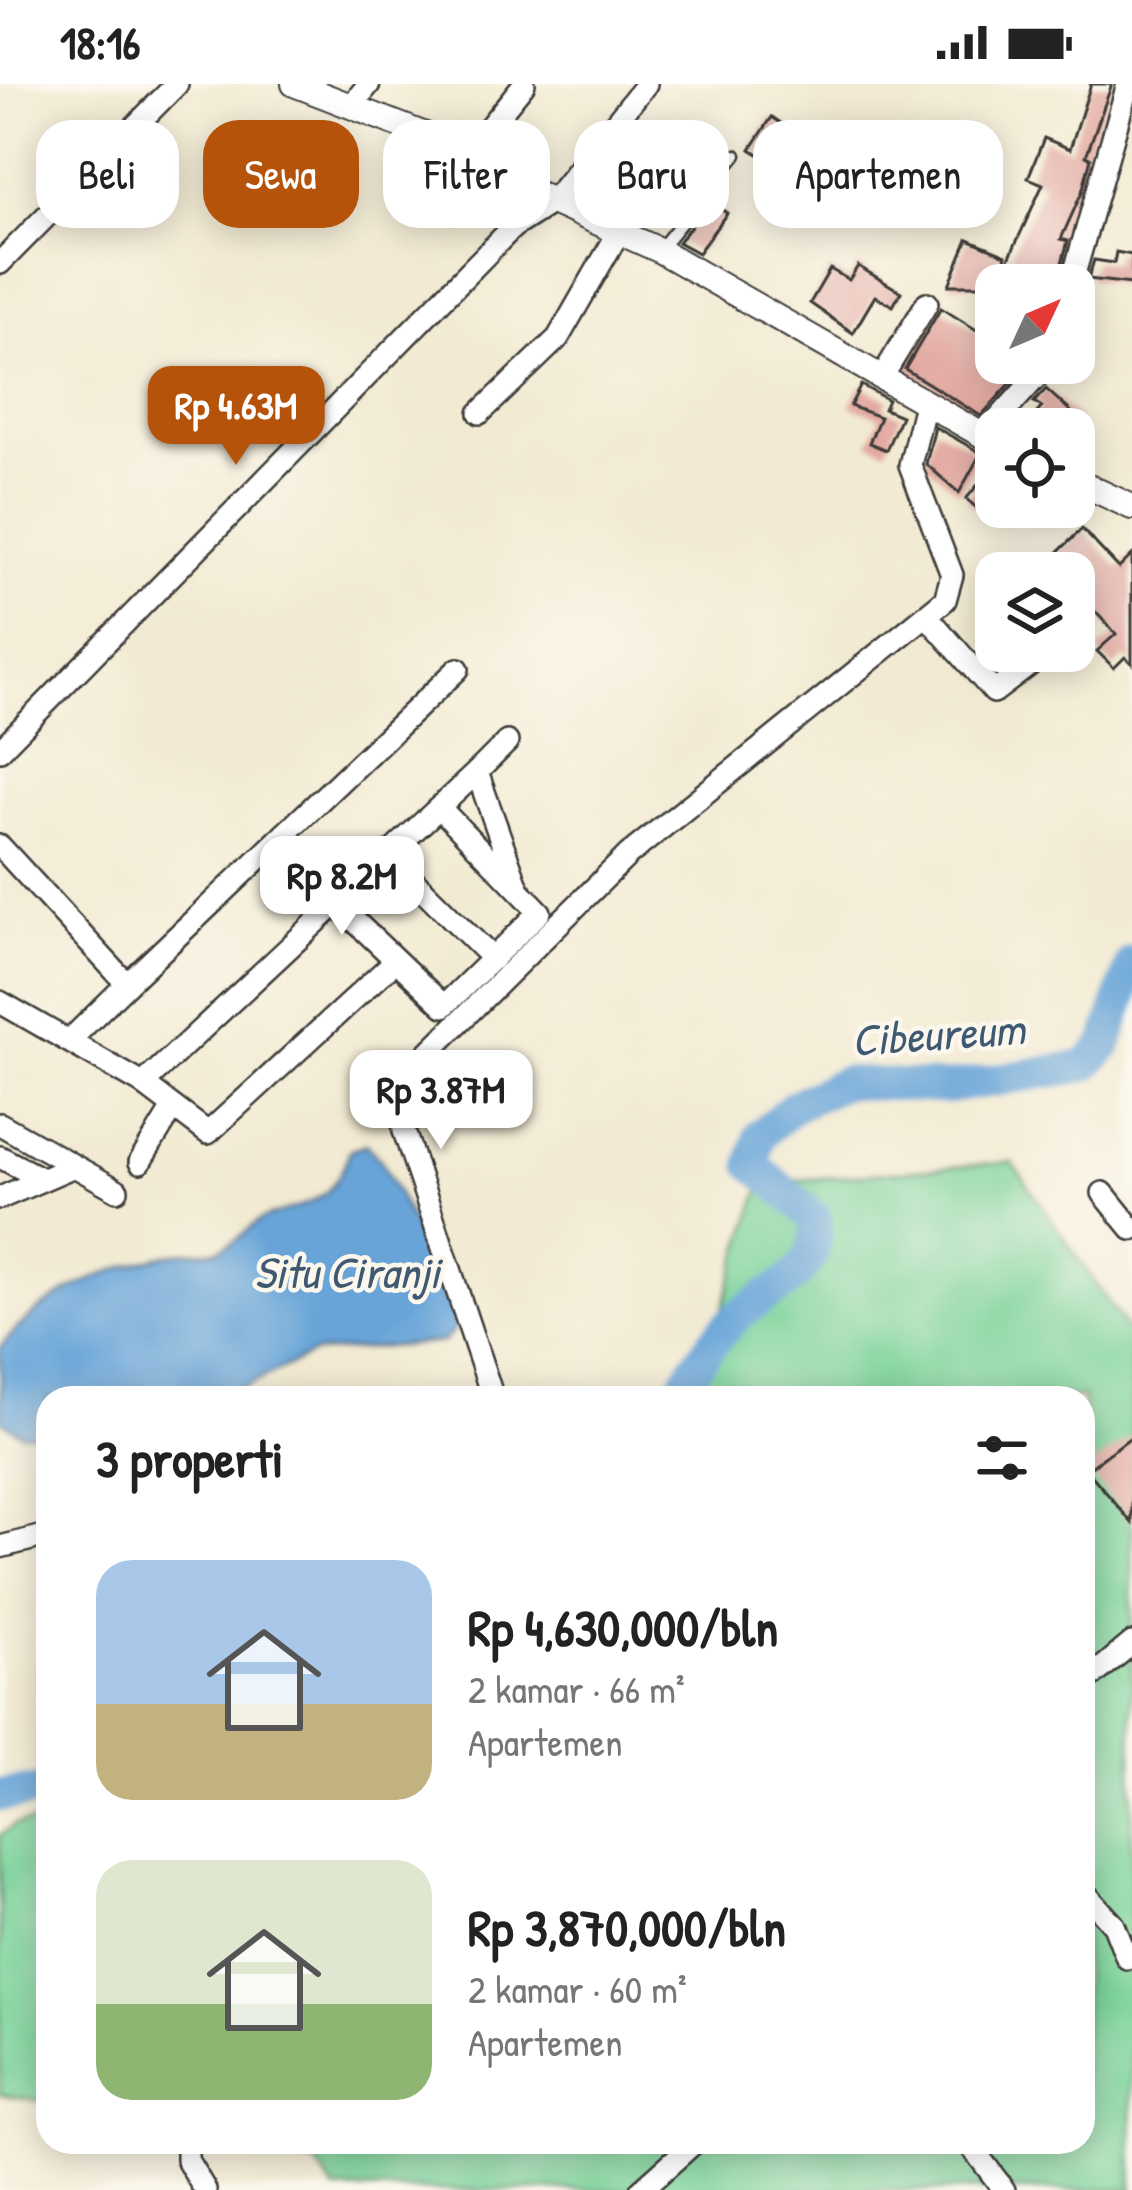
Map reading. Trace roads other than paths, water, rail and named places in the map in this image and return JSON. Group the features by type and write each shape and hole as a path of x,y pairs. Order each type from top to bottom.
{"street":[{"path":"3,253 177,84"},
{"path":"294,84 387,120"},
{"path":"351,106 370,84"},
{"path":"495,120 524,84"},
{"path":"0,750 513,227 552,202 646,84"},
{"path":"1077,264 1128,84"},
{"path":"552,202 659,250 975,431"},
{"path":"480,413 558,338 620,230"},
{"path":"882,376 927,303"},
{"path":"1013,408 1032,384"},
{"path":"489,1386 404,1131 404,1095 424,1057 628,855 945,600 952,575 910,465 925,404"},
{"path":"1095,490 1132,507"},
{"path":"927,616 975,670"},
{"path":"69,1041 458,669"},
{"path":"976,672 994,692 1020,672"},
{"path":"142,1084 507,742"},
{"path":"477,772 518,888"},
{"path":"337,904 441,1006 493,959 540,912 440,808"},
{"path":"0,846 127,984"},
{"path":"388,855 493,959"},
{"path":"0,1002 142,1084 212,1132 394,962"},
{"path":"140,1162 173,1108"},
{"path":"0,1124 117,1190"},
{"path":"0,1156 40,1178"},
{"path":"0,1198 74,1166"},
{"path":"1103,1193 1132,1229"},
{"path":"0,1547 36,1538"},
{"path":"1095,1674 1132,1643"},
{"path":"1095,1904 1114,1925 1127,1958"},
{"path":"187,2154 205,2190"},
{"path":"652,2186 683,2154"},
{"path":"977,2154 1004,2190"}],"lane":[{"path":"659,250 736,154"}],"water":[{"name":"Situ Ciranji","path":"366,1144 383,1163 451,1303 457,1327 443,1342 314,1353 247,1386 36,1386 36,1434 21,1433 2,1421 0,1348 36,1312 80,1285 129,1265 230,1244 263,1219 299,1207 329,1189 350,1150"}],"waterway":[{"name":"Cibeureum","path":"682,1386 724,1330 802,1268 816,1239 815,1218 753,1164 760,1135 794,1106 844,1082 946,1088 1085,1066 1106,1046 1132,962"},
{"name":"Cibeureum","path":"0,1795 36,1792"}]}
